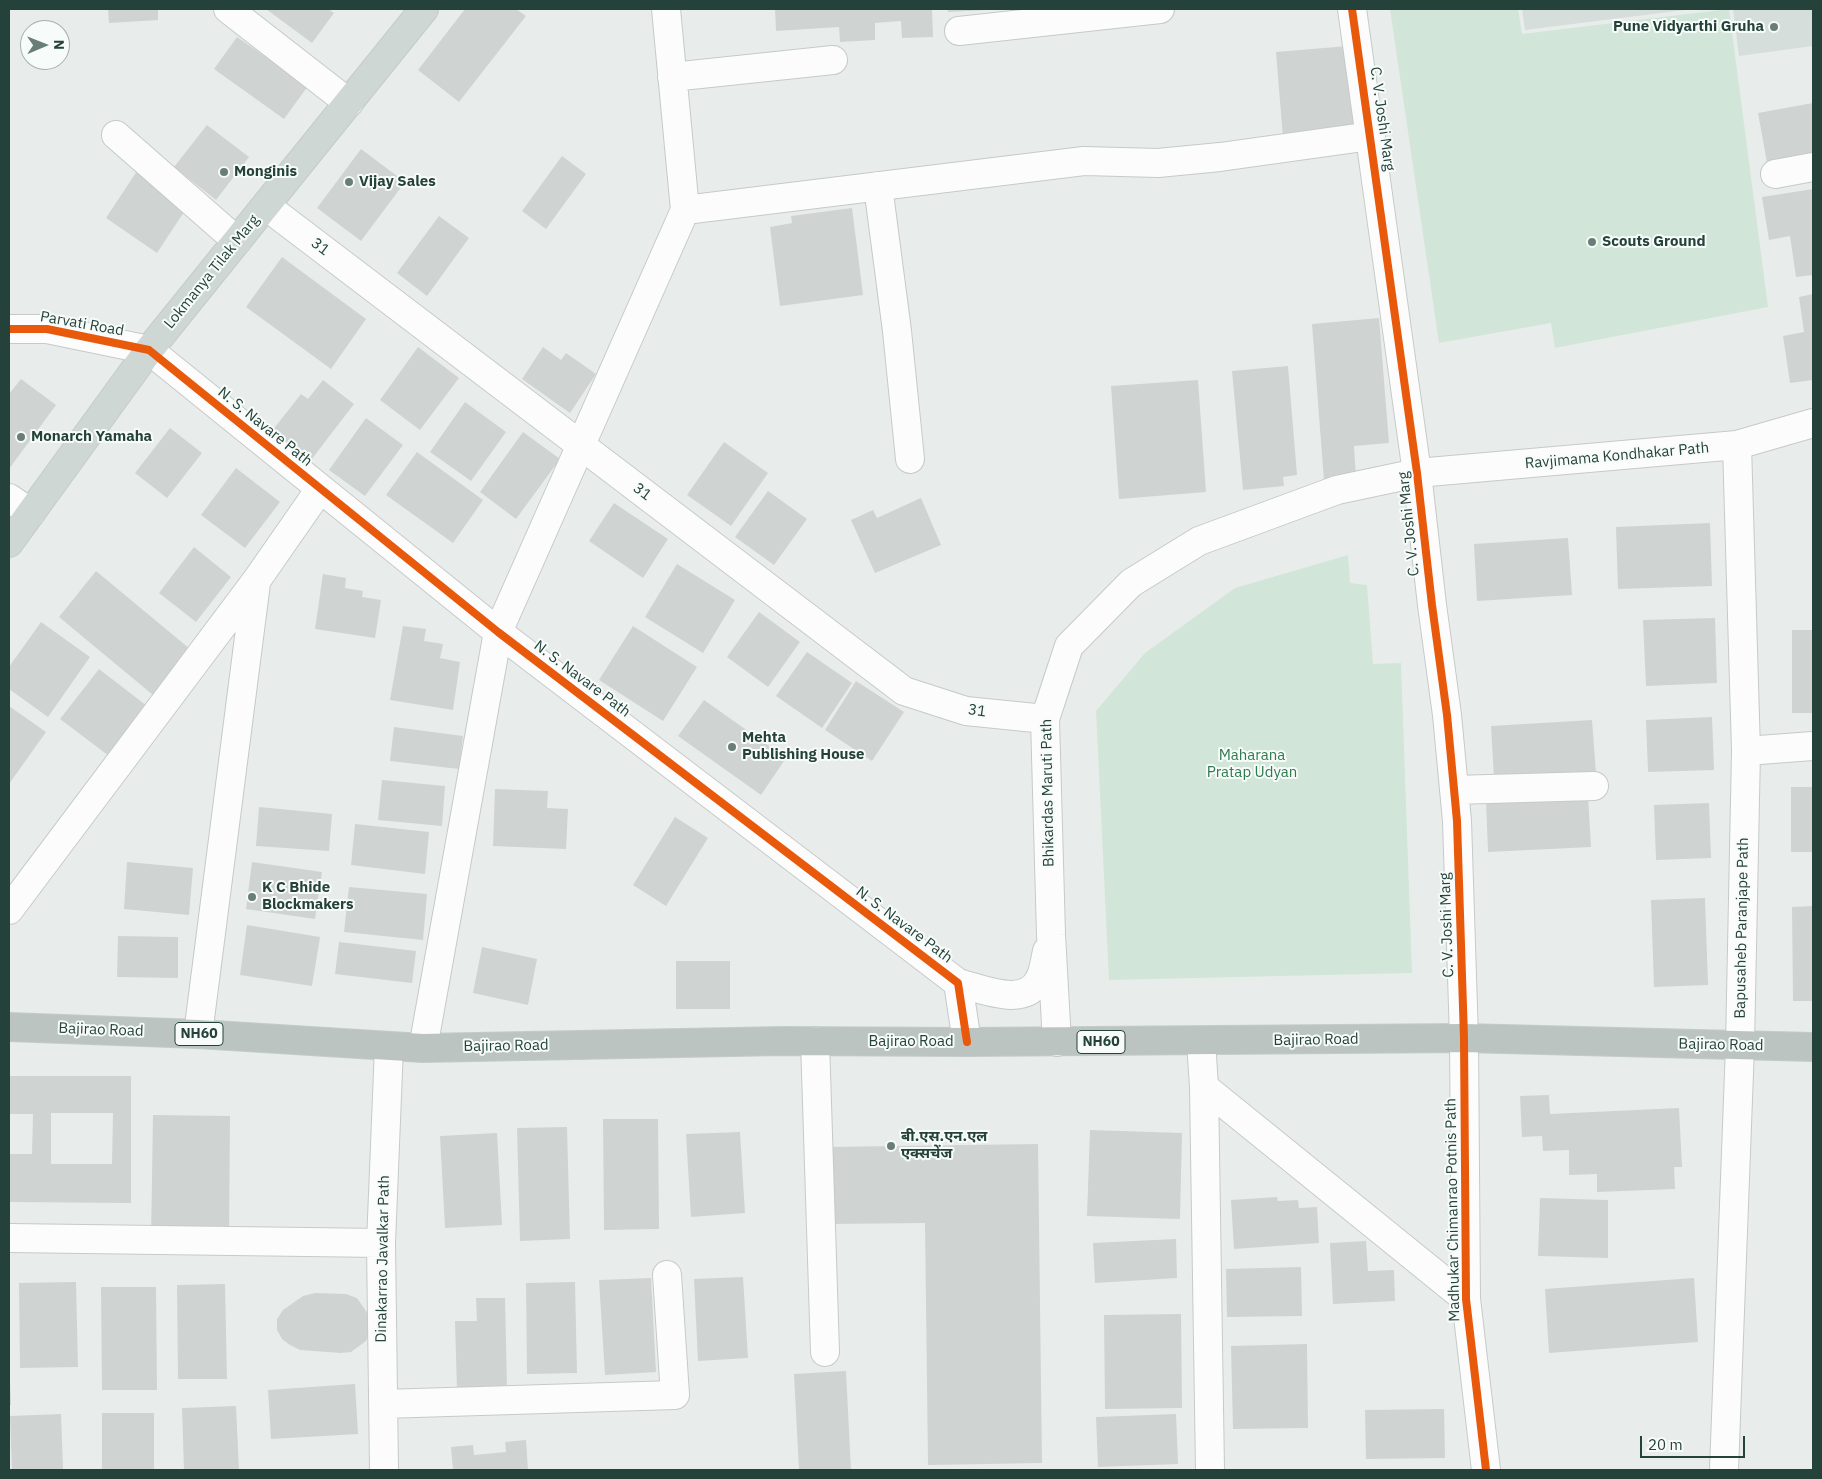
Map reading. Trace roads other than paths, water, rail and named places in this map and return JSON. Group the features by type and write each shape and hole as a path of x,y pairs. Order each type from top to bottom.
{"highway":[{"name":"Bajirao Road","path":"9,1027 198,1034 423,1048 815,1041 1057,1042 1464,1038 1813,1047"}],"main road":[{"name":"Lokmanya Tilak Marg","path":"9,543 149,350 424,9"}],"street":[{"path":"228,9 348,103"},
{"path":"423,1048 498,632 685,210 666,9"},
{"path":"960,31 1160,9"},
{"name":"C. V. Joshi Marg","path":"1352,9 1418,473 1432,605 1447,715 1458,840 1464,1038"},
{"path":"672,77 834,60"},
{"path":"116,135 237,241"},
{"path":"685,210 1084,161 1158,163 1220,157 1371,136"},
{"path":"1776,174 1813,168"},
{"path":"878,186 897,331 910,459"},
{"name":"31","path":"266,206 904,691 966,711 1045,719"},
{"name":"Parvati Road","path":"9,329 47,329 149,350"},
{"name":"N. S. Navare Path","path":"149,350 498,632 958,983 1011,996 1026,994 1040,979 1051,935"},
{"name":"Ravjimama Kondhakar Path","path":"1418,473 1737,445 1813,423"},
{"name":"Bapusaheb Paranjape Path","path":"1724,1470 1740,1046 1746,751 1737,445"},
{"name":"Bhikardas Maruti Path","path":"1057,1042 1051,935 1045,719 1069,646 1131,583 1199,541 1337,490 1418,473"},
{"path":"9,910 256,582 320,489"},
{"path":"9,498 31,513"},
{"path":"198,1034 256,582"},
{"path":"1746,751 1813,746"},
{"path":"1454,790 1594,786"},
{"name":"N. S. Navare Path","path":"958,983 967,1042"},
{"name":"Madhukar Chimanrao Potnis Path","path":"1464,1038 1466,1299 1486,1470"},
{"path":"1201,1040 1204,1087 1210,1470"},
{"path":"815,1041 825,1352"},
{"name":"Dinakarrao Javalkar Path","path":"384,1470 381,1243 389,1047"},
{"name":"Madhukar Chimanrao Potnis Path","path":"1204,1087 1466,1299"},
{"path":"9,1238 381,1243"},
{"path":"383,1404 674,1395 667,1275"}],"place":[{"name":"Pune Vidyarthi Gruha","path":"1774,27"},
{"name":"Monginis","path":"224,172"},
{"name":"Vijay Sales","path":"349,182"},
{"name":"Scouts Ground","path":"1592,242"},
{"name":"Monarch Yamaha","path":"21,437"},
{"name":"Mehta Publishing House","path":"732,747"},
{"name":"K C Bhide Blockmakers","path":"252,897"},
{"name":"बी.एस.एन.एल एक्सचेंज","path":"891,1146"}],"park label":[{"name":"Maharana Pratap Udyan","path":"1252,764"}]}
